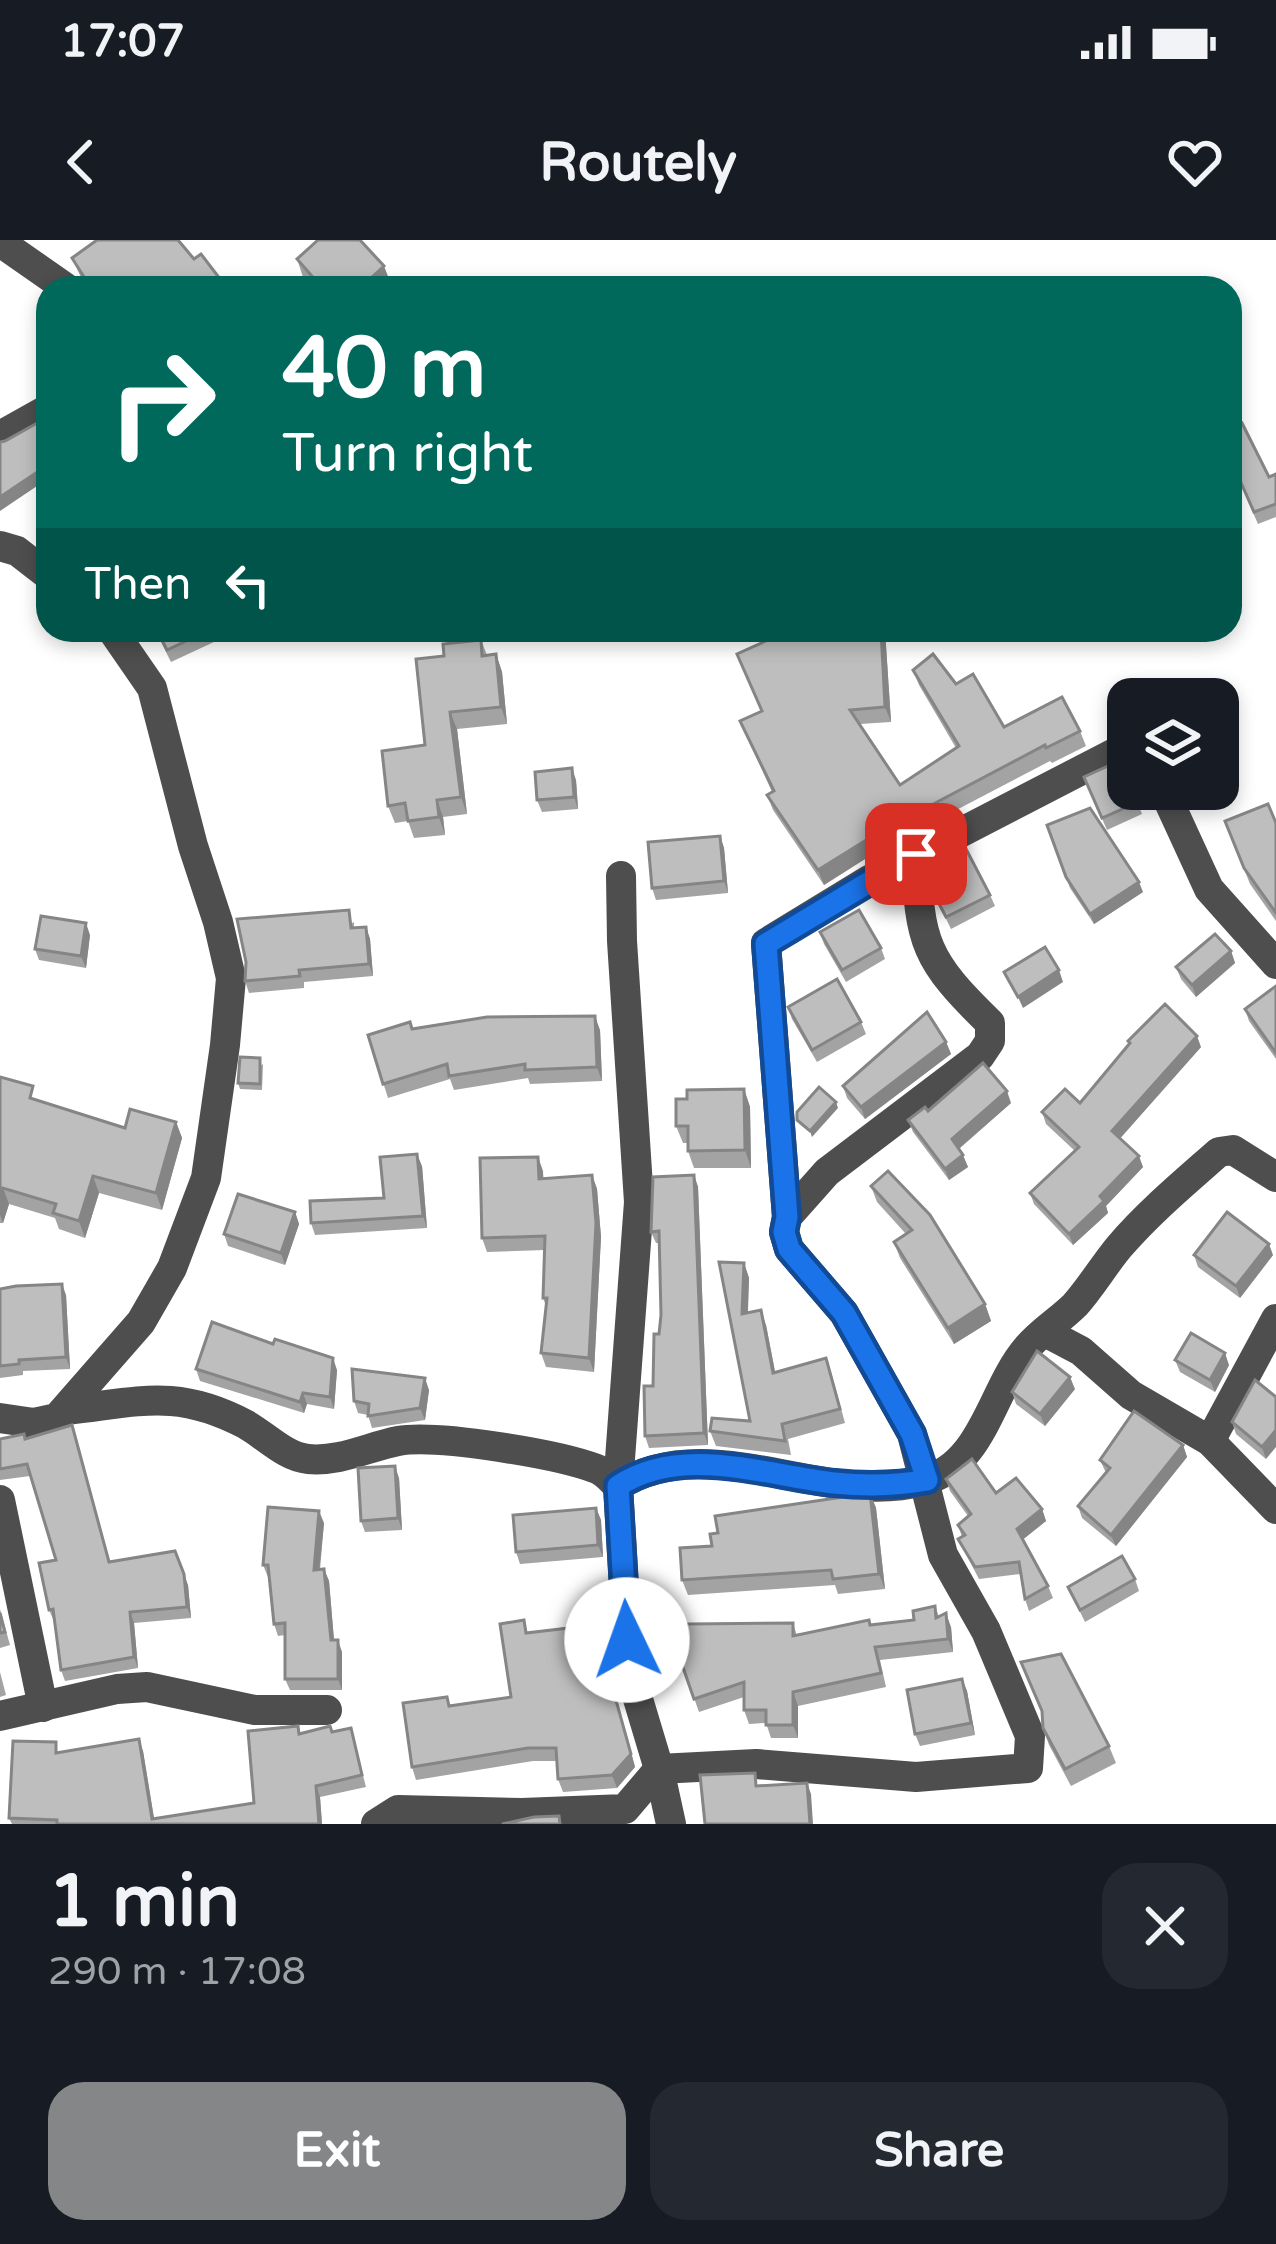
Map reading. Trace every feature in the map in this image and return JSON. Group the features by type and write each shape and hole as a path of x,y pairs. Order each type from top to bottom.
{"street":[{"path":"0,242 54,276"},
{"path":"0,436 36,416"},
{"path":"0,546 36,565"},
{"path":"0,1418 34,1423 57,1418 67,1410 141,1322 172,1268 206,1178 231,978 152,688 120,642"},
{"path":"376,1824 398,1810 625,1809 659,1769 757,1764 916,1777 1028,1768 1030,1736 986,1631 943,1556 912,1434 844,1313 789,1249 784,1232 787,1217 766,944 916,854 1107,757"},
{"path":"1173,810 1209,889 1276,964"},
{"path":"787,1217 827,1172 980,1056 990,1041 989,1023 947,982 926,945 918,917 916,854"},
{"path":"621,876 639,1202 618,1486 628,1669 671,1824"},
{"path":"618,1486 638,1473 694,1462 835,1483 874,1486 927,1480 954,1466 974,1443 1028,1347 1075,1305 1120,1245 1219,1152 1233,1150 1276,1177"},
{"path":"1210,1441 1276,1319"},
{"path":"1045,1331 1081,1351 1131,1395 1210,1441 1276,1509"},
{"path":"67,1410 174,1398 248,1426 297,1458 329,1460 398,1441 424,1439 601,1469 618,1486"},
{"path":"0,1500 43,1707"},
{"path":"0,1717 117,1689 148,1687 255,1710 327,1710"}],"building":[{"path":"97,240 178,240 194,259 201,254 218,276 83,276 72,258"},
{"path":"318,240 360,240 384,266 373,276 312,276 297,259"},
{"path":"1242,423 1269,477 1276,474 1276,504 1254,512 1242,485"},
{"path":"36,424 36,473 0,497 0,442"},
{"path":"481,642 482,656 496,654 501,707 450,712 461,797 437,800 439,817 408,821 405,803 388,806 382,751 425,745 416,659 444,656 443,644"},
{"path":"764,642 882,642 885,707 850,710 900,785 959,746 913,670 933,654 956,684 973,674 1004,727 1062,697 1080,731 871,837 818,870 767,795 774,791 740,721 762,711 737,654"},
{"path":"1107,766 1107,810 1120,810 1102,818 1084,777"},
{"path":"572,768 574,797 537,800 535,772"},
{"path":"1268,804 1276,823 1276,913 1244,868 1225,821"},
{"path":"1090,808 1139,882 1090,914 1066,877 1047,825"},
{"path":"720,836 724,881 652,888 648,842"},
{"path":"965,847 990,895 946,917 935,896 933,864"},
{"path":"349,910 351,928 366,927 369,964 245,981 237,919"},
{"path":"859,910 881,948 842,970 820,932"},
{"path":"41,916 86,923 81,956 35,949"},
{"path":"1215,934 1231,951 1192,985 1176,967"},
{"path":"1045,947 1059,970 1018,997 1004,972"},
{"path":"837,979 861,1022 812,1050 788,1007"},
{"path":"1276,986 1276,1053 1245,1009"},
{"path":"1165,1004 1197,1036 1112,1131 1139,1156 1100,1196 1104,1201 1069,1234 1030,1193 1079,1147 1042,1112 1065,1089 1080,1103 1128,1041"},
{"path":"927,1012 946,1042 861,1107 843,1086"},
{"path":"595,1016 597,1067 525,1070 525,1064 449,1076 447,1064 383,1084 368,1035 410,1022 412,1029 487,1017"},
{"path":"240,1057 260,1058 260,1084 238,1083"},
{"path":"983,1063 1007,1091 952,1139 963,1155 945,1169 908,1120 925,1107 928,1111"},
{"path":"0,1077 33,1086 30,1098 125,1128 130,1109 176,1122 156,1193 93,1176 79,1221 53,1213 56,1204 3,1188 0,1198"},
{"path":"819,1087 836,1102 810,1131 797,1120 797,1112"},
{"path":"744,1089 745,1150 688,1151 688,1126 676,1126 676,1099 687,1099 687,1090"},
{"path":"417,1154 423,1216 311,1223 310,1201 384,1198 380,1157"},
{"path":"538,1157 539,1179 592,1175 596,1223 589,1358 541,1353 547,1298 543,1298 545,1236 482,1238 480,1158"},
{"path":"888,1171 930,1215 985,1304 948,1328 894,1242 912,1230 871,1186"},
{"path":"694,1175 704,1433 645,1436 644,1386 653,1386 654,1334 659,1334 661,1315 659,1231 651,1232 653,1177"},
{"path":"238,1194 295,1212 281,1253 224,1234"},
{"path":"1227,1212 1269,1244 1236,1286 1194,1255"},
{"path":"719,1262 744,1263 742,1314 761,1310 773,1373 826,1358 840,1409 782,1424 785,1441 710,1431 712,1418 750,1421"},
{"path":"62,1284 66,1357 0,1366 0,1289"},
{"path":"212,1322 273,1344 275,1339 333,1358 330,1397 303,1393 300,1402 196,1369"},
{"path":"1191,1333 1225,1353 1210,1380 1175,1360"},
{"path":"1037,1351 1070,1377 1040,1414 1012,1392"},
{"path":"352,1369 425,1378 420,1408 368,1416 369,1404 354,1401"},
{"path":"1255,1380 1276,1397 1276,1430 1262,1447 1232,1422"},
{"path":"1134,1411 1183,1445 1111,1535 1078,1506 1110,1468 1100,1460"},
{"path":"72,1425 109,1562 175,1551 184,1574 187,1607 130,1612 134,1657 61,1670 53,1609 49,1610 39,1563 56,1560 27,1464 0,1469 0,1439 24,1434 25,1439"},
{"path":"972,1459 996,1493 1016,1478 1042,1509 1017,1529 1048,1586 1025,1599 1019,1562 975,1567 958,1539 965,1535 958,1525 971,1514 946,1479"},
{"path":"395,1466 398,1518 361,1521 358,1468"},
{"path":"870,1493 879,1574 833,1579 831,1570 682,1580 680,1548 712,1546 710,1534 718,1533 715,1516"},
{"path":"268,1507 319,1511 314,1570 324,1569 331,1640 338,1640 338,1679 285,1679 285,1623 274,1624 268,1565 263,1565"},
{"path":"596,1508 598,1545 516,1552 513,1515"},
{"path":"1122,1556 1135,1579 1080,1610 1068,1587"},
{"path":"935,1606 936,1618 946,1613 948,1639 875,1647 881,1673 793,1692 793,1725 766,1725 766,1710 744,1710 744,1682 694,1699 670,1630 688,1624 793,1623 793,1636 869,1620 870,1625 914,1620 913,1611"},
{"path":"524,1620 526,1633 603,1624 605,1661 631,1754 612,1775 558,1779 556,1748 528,1748 412,1767 403,1703 447,1697 449,1706 511,1697 500,1624"},
{"path":"1061,1654 1109,1746 1065,1769 1043,1728 1042,1711 1021,1662"},
{"path":"962,1679 971,1723 915,1734 907,1690"},
{"path":"298,1726 299,1734 330,1726 332,1732 351,1728 362,1775 316,1786 319,1824 57,1824 57,1820 9,1818 13,1741 56,1742 56,1753 139,1739 152,1819 254,1803 248,1731"},
{"path":"755,1773 756,1786 807,1783 810,1824 705,1824 700,1775"},
{"path":"559,1816 560,1824 502,1824 534,1817"}],"route":[{"path":"627,1640 618,1486 638,1473 694,1462 835,1483 874,1486 927,1480 912,1434 844,1313 789,1249 784,1232 782,1120 766,944 916,854"}]}
